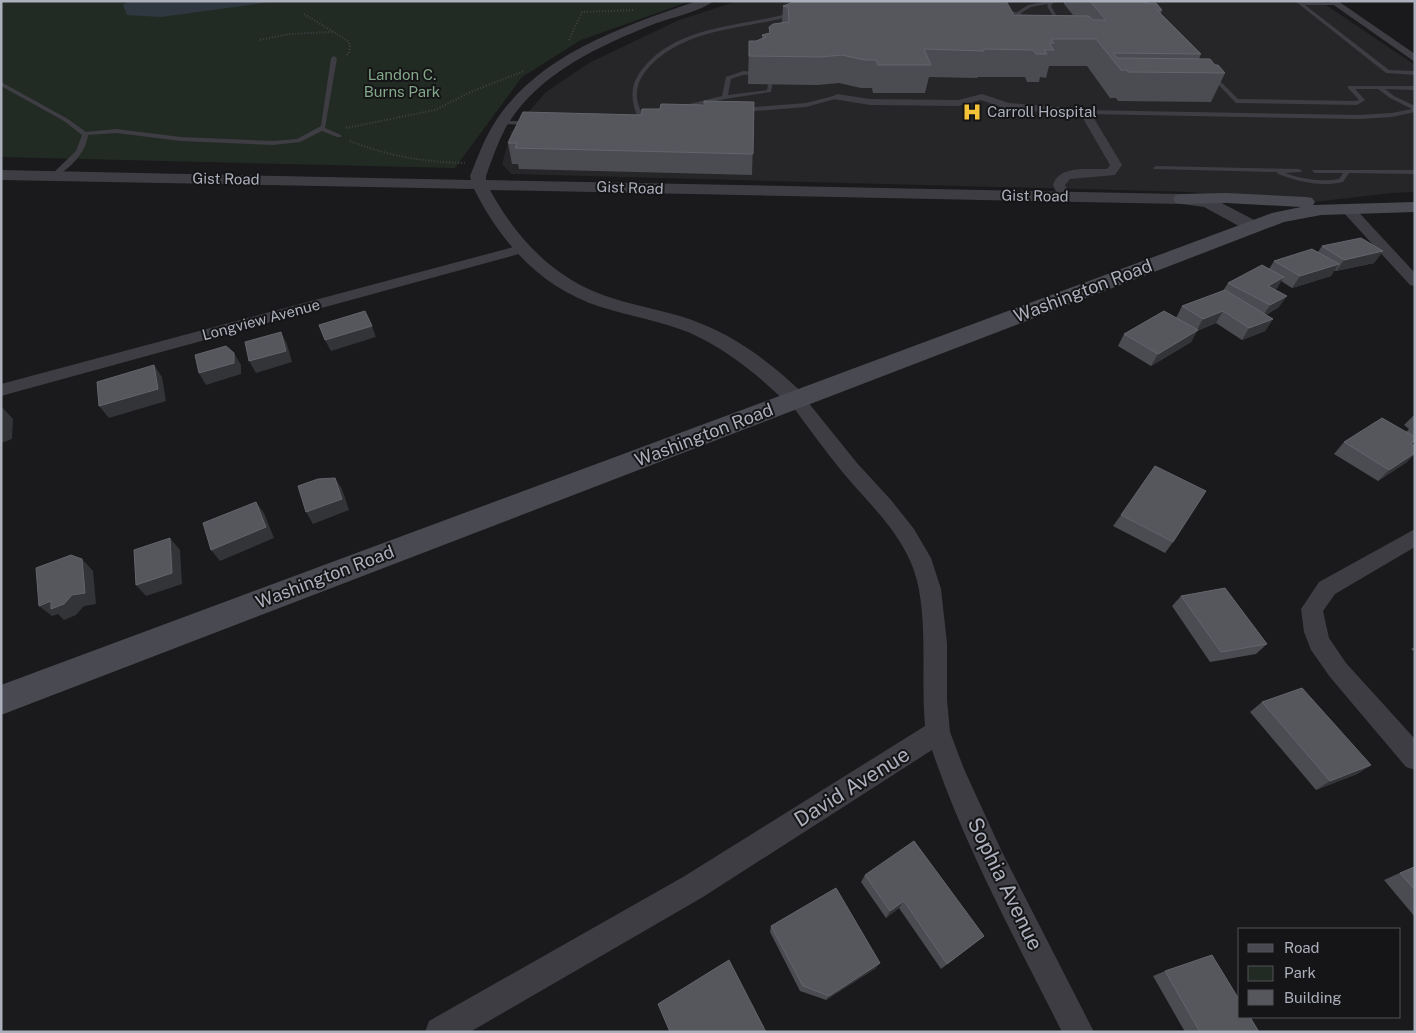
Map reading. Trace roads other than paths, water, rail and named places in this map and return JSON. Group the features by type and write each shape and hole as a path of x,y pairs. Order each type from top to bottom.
{"main road":[{"path":"1182,199 1226,198 1310,202 1347,208"},
{"name":"Washington Road","path":"1,700 1254,227 1299,212 1347,208 1415,208"}],"street":[{"path":"708,1 631,29 567,61 530,89 502,123 478,176 479,184 504,227 521,250 552,277 577,292 608,303 675,320 720,340 759,365 797,400 850,468 884,505 921,558 930,589 936,643 935,700 938,732"},
{"path":"1334,3 1389,43 1415,59"},
{"path":"837,97 870,102 958,103 982,97 1007,106 1085,112 1116,165 1111,172 1106,174 1078,173 1066,176 1060,180 1059,185 1064,196"},
{"name":"Gist Road","path":"1,175 1182,199 1208,203 1254,227"},
{"path":"1347,208 1415,282"},
{"name":"Longview Avenue","path":"1,390 521,250"},
{"path":"1415,537 1328,588 1312,609 1315,632 1319,643 1338,670 1415,758"},
{"name":"David Avenue","path":"440,1032 693,887 938,732"},
{"name":"Sophia Avenue","path":"938,732 952,772 992,862 1079,1032"}],"lane":[{"path":"990,12 1018,12 1030,6 1054,2"},
{"path":"1045,26 1055,26 1057,24 1049,6 1054,2"},
{"path":"1298,2 1334,3"},
{"path":"1298,2 1388,72 1415,73"},
{"path":"640,119 634,94 635,89 639,76 658,55 678,44 708,32 778,19 801,10"},
{"path":"1018,12 1023,21"},
{"path":"322,129 334,58"},
{"path":"1207,69 1250,116"},
{"path":"692,114 691,105 725,97 769,91 772,77 769,74 731,75 728,78 725,97"},
{"path":"1,84 66,120 85,134 116,131 181,139 273,143 298,141 322,129 339,136"},
{"path":"1236,101 1357,103 1362,100 1350,87 1415,88"},
{"path":"1379,87 1392,97 1415,109"},
{"path":"733,110 806,105 837,97"},
{"path":"1085,112 1377,117 1415,109"},
{"path":"685,115 700,113"},
{"path":"632,120 650,118"},
{"path":"502,123 534,123"},
{"path":"54,175 73,159 82,148 85,142 85,134"},
{"path":"1156,168 1299,170"},
{"path":"1275,170 1292,178 1309,182 1330,183 1341,181 1347,171"},
{"path":"1315,171 1415,172"}],"place":[{"name":"Carroll Hospital","path":"972,112"}],"park label":[{"name":"Landon C. Burns Park","path":"402,84"}]}
